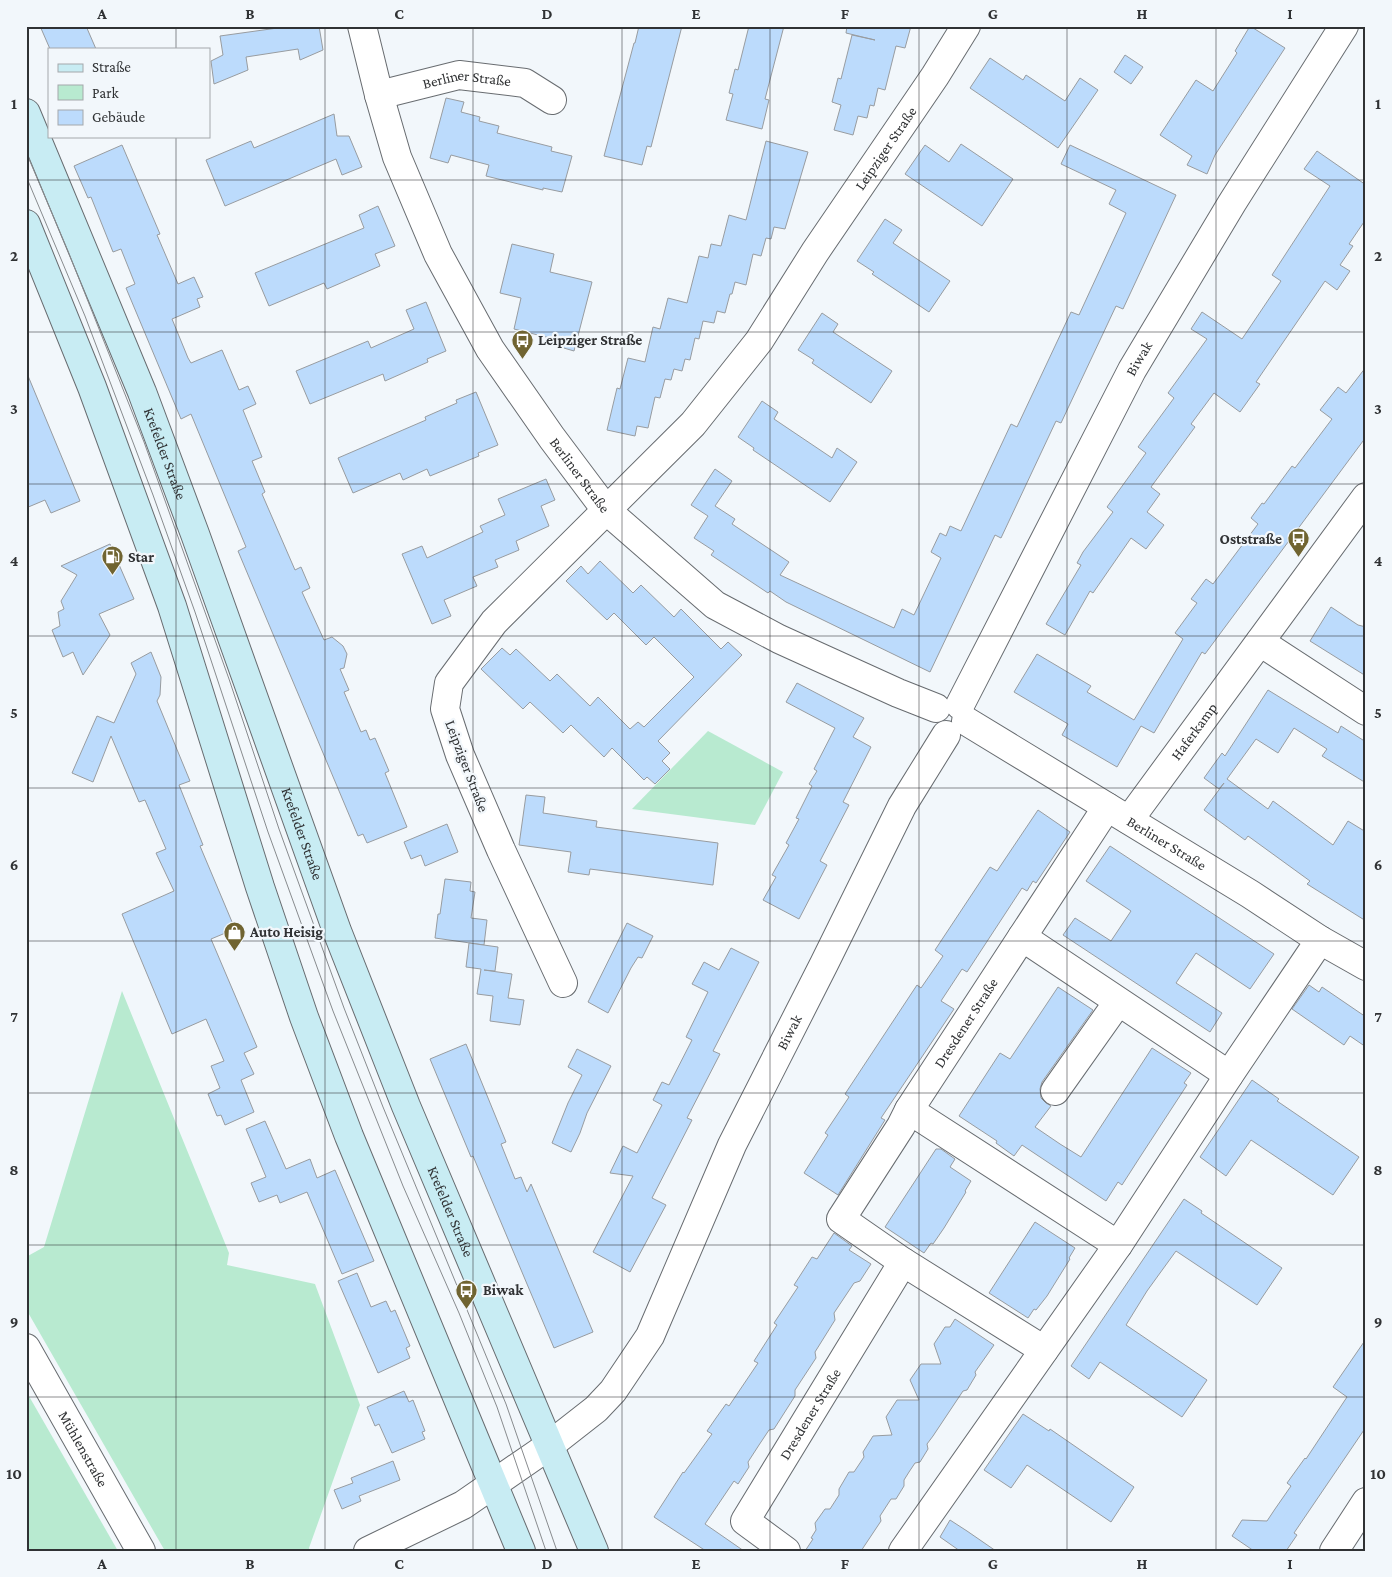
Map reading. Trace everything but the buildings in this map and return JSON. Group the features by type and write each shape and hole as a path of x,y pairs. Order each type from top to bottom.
{"main road":[{"name":"Krefelder Straße","path":"26,113 142,392 202,552 344,950 406,1106 594,1551"},
{"path":"26,224 92,387 168,597 260,887 311,1035 349,1136 521,1551"}],"street":[{"name":"Berliner Straße","path":"362,26 378,95 397,157 438,254 490,349 552,438 606,510 715,604 778,639 952,717 1118,814 1250,894 1320,940 1366,966"},
{"name":"Leipziger Straße","path":"563,983 501,850 460,755 445,709 448,682 494,622 692,424 759,341 815,252 935,76 966,26"},
{"name":"Biwak","path":"368,1551 463,1505 550,1445 596,1409 613,1391 650,1336 732,1145 902,806 952,717 1132,370 1232,203 1344,26"},
{"name":"Berliner Straße","path":"378,95 459,75 525,82 552,100"},
{"name":"Haferkamp","path":"1118,814 1260,642 1366,496"},
{"path":"1260,642 1366,711"},
{"name":"Dresdener Straße","path":"1044,1350 903,1262 841,1219 901,1126 909,1110 1022,937 1118,814"},
{"path":"1022,937 1229,1075"},
{"path":"903,1551 1118,1245 1320,940"},
{"path":"1055,1091 1118,1002"},
{"path":"909,1110 1118,1245"},
{"name":"Dresdener Straße","path":"786,1551 745,1521 903,1262"},
{"name":"Mühlenstraße","path":"26,1348 141,1551"},
{"path":"1334,1551 1366,1502"}],"green space":[{"path":"708,731 783,772 755,825 632,809"},
{"path":"122,991 229,1253 227,1265 315,1284 360,1405 309,1548 310,1551 165,1551 26,1309 26,1257 44,1247"},
{"path":"26,1391 118,1551 26,1551"}],"tram line":[{"path":"26,152 68,251 144,442 229,679 279,829 344,1008 506,1404 557,1551"},
{"path":"26,176 85,316 153,495 195,612 268,832 333,1011 403,1186 459,1313 497,1407 546,1551"}],"place":[{"name":"Leipziger Straße","path":"522,359"},
{"name":"Oststraße","path":"1298,558"},
{"name":"Star","path":"112,576"},
{"name":"Auto Heisig","path":"234,951"},
{"name":"Biwak","path":"467,1309"}]}
